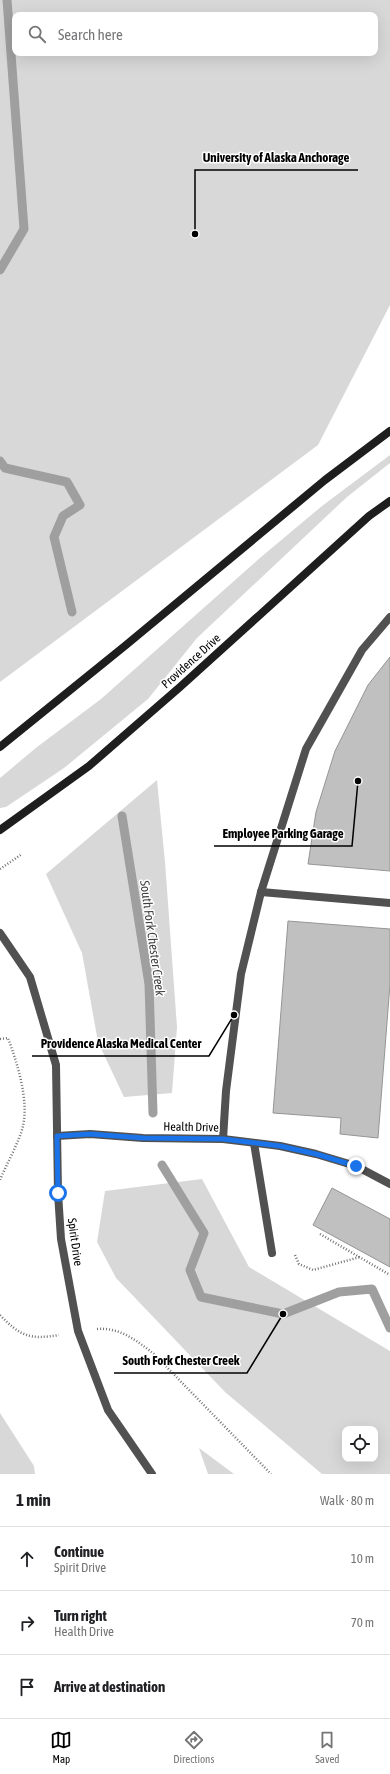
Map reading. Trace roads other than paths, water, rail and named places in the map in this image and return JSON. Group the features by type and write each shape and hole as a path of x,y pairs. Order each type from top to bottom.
{"main road":[{"path":"0,747 325,480 390,431"},
{"name":"Providence Drive","path":"0,830 89,766 180,687 370,516 390,501"}],"street":[{"path":"223,1139 226,1090 241,974 261,892 306,749 362,650 390,617"},
{"path":"261,892 390,903"},
{"name":"Spirit Drive","path":"0,934 30,977 56,1065 58,1193 61,1239 78,1331 108,1410 152,1474"},
{"name":"Health Drive","path":"57,1136 90,1134 143,1138 223,1139 280,1146 316,1154 356,1166 390,1184"},
{"path":"254,1143 272,1253"}],"waterway":[{"name":"South Fork Chester Creek","path":"0,270 24,229 7,0"},
{"name":"South Fork Chester Creek","path":"0,461 5,468 67,482 80,505 63,516 54,537 72,612"},
{"name":"South Fork Chester Creek","path":"122,816 149,984 153,1113"},
{"name":"South Fork Chester Creek","path":"162,1165 204,1233 190,1270 201,1297 283,1314 339,1292 372,1289 390,1328"}],"place":[{"name":"University of Alaska Anchorage","path":"195,234"},
{"name":"Employee Parking Garage","path":"358,781"},
{"name":"Providence Alaska Medical Center","path":"234,1015"},
{"name":"South Fork Chester Creek","path":"283,1314"}]}
